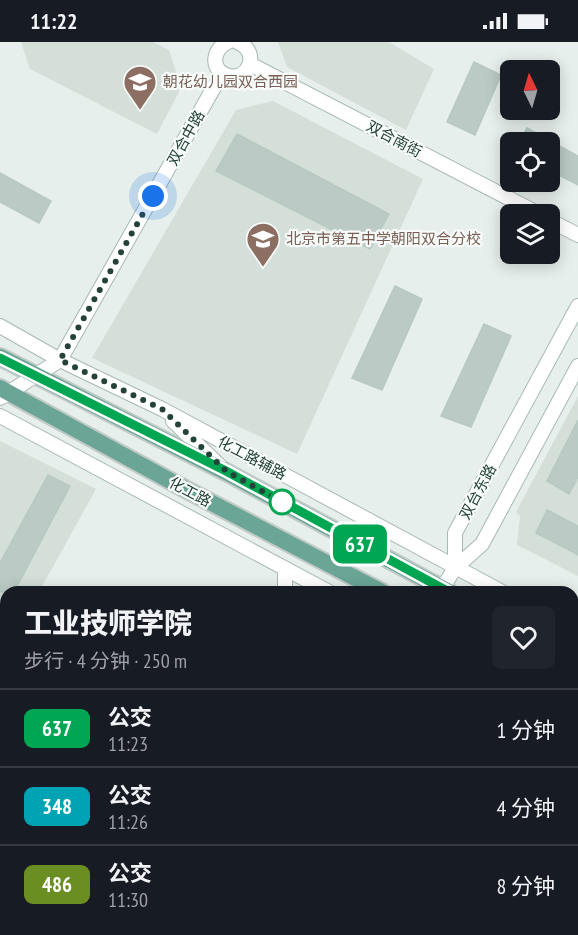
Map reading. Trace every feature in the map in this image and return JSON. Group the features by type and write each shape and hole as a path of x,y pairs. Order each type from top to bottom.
{"main road":[{"path":"0,357 33,376 226,471 435,586"},
{"name":"化工路","path":"3,392 371,586"}],"street":[{"path":"218,44 216,64 222,73 238,76 250,64 250,53 238,42"},
{"name":"双合南街","path":"250,64 520,204"},
{"name":"双合中路","path":"3,392 60,360 222,73"},
{"path":"560,226 578,235"},
{"name":"双台东路","path":"455,568 455,533 578,306"},
{"name":"化工路辅路","path":"0,326 60,360 162,409 490,586"},
{"name":"双台东路","path":"455,568 482,544 578,366"},
{"path":"162,409 226,471"},
{"path":"0,416 318,586"},
{"path":"446,586 455,568"},
{"path":"285,569 285,586"}],"shaded area":[{"name":"朝花幼儿园双合西园","path":"21,42 153,42 169,50 181,88 157,134 30,69"},
{"path":"278,42 389,42 434,69 406,130 287,67"},
{"name":"北京市第五中学朝阳双合分校","path":"273,101 423,179 297,454 92,358 236,110"},
{"path":"578,396 578,576 517,545 520,516 516,512"},
{"path":"0,441 96,489 42,586 0,586"}],"building":[{"path":"474,62 500,75 475,135 447,122"},
{"path":"237,134 389,214 370,249 216,171"},
{"path":"560,146 578,156 578,185 560,176"},
{"path":"0,173 51,201 39,223 0,202"},
{"path":"395,286 422,299 382,390 352,378"},
{"path":"484,324 511,336 471,427 441,416"},
{"path":"578,420 578,477 569,494 547,481"},
{"path":"48,475 70,486 17,586 0,586 0,563"},
{"path":"547,510 578,526 578,555 536,533"}],"bus line":[{"name":"637","path":"0,358 226,471 438,586"}],"place":[{"name":"朝花幼儿园双合西园","path":"140,111"},
{"name":"北京市第五中学朝阳双合分校","path":"263,268"}],"route":[{"path":"153,196 60,360 162,409 226,471 282,502"}]}
